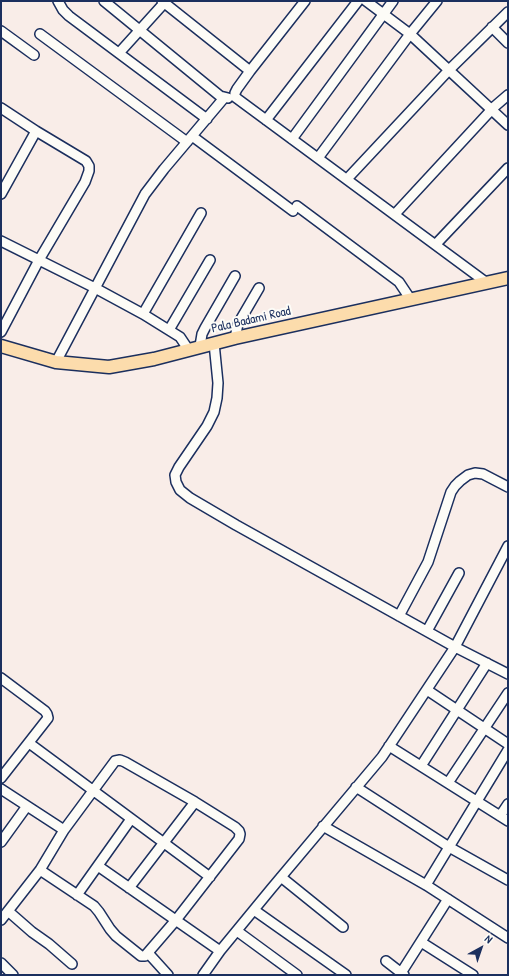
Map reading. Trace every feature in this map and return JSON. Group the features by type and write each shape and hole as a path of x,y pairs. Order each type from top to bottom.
{"main road":[{"name":"Pala Badami Road","path":"1,346 56,362 109,367 508,278"}],"street":[{"path":"58,1 63,10 69,16 207,119"},
{"path":"104,1 224,98 235,97 487,283"},
{"path":"235,97 235,93 250,71 305,1"},
{"path":"266,120 358,1"},
{"path":"366,1 410,34 508,125"},
{"path":"292,139 393,1"},
{"path":"318,158 410,34 437,1"},
{"path":"119,53 164,2 250,71"},
{"path":"347,179 449,70 508,12"},
{"path":"492,27 508,43"},
{"path":"1,31 34,55"},
{"path":"40,34 399,282 411,300"},
{"path":"395,214 492,110 494,106 508,95"},
{"path":"56,362 145,194 164,169 224,98"},
{"path":"1,108 81,158 89,166 89,171 85,182 39,260 1,332"},
{"path":"1,194 36,131"},
{"path":"436,244 508,168"},
{"path":"143,314 201,213"},
{"path":"1,241 143,314 180,337 188,349"},
{"path":"169,330 210,260"},
{"path":"200,346 202,334 205,328 235,276"},
{"path":"235,338 238,324 259,288"},
{"path":"214,343 218,398 214,412 207,426 175,474 176,482 180,490 190,498 236,525 398,616 508,674"},
{"path":"398,616 428,562 451,492 455,486 464,478 475,473 483,474 508,486"},
{"path":"203,975 220,951 390,746 455,647 508,546"},
{"path":"426,631 459,572"},
{"path":"421,766 487,663"},
{"path":"1,678 45,711 48,718 1,778"},
{"path":"426,690 508,744"},
{"path":"448,783 508,693"},
{"path":"29,743 210,877"},
{"path":"390,746 504,818 508,804"},
{"path":"426,885 508,750"},
{"path":"1,920 40,870 64,830 115,761 120,760 195,802 235,827 240,834 239,839 210,877 149,954 145,956 141,956 116,936 99,912 40,870"},
{"path":"356,787 449,847 508,880"},
{"path":"1,789 64,830"},
{"path":"129,888 195,802"},
{"path":"1,842 27,806"},
{"path":"77,895 131,819"},
{"path":"323,826 426,885 508,938"},
{"path":"98,866 220,951"},
{"path":"281,877 343,927"},
{"path":"386,961 403,974 448,899"},
{"path":"254,910 346,975"},
{"path":"8,911 72,964"},
{"path":"237,931 297,975"},
{"path":"421,942 473,975"},
{"path":"149,954 168,975"},
{"path":"1,964 13,975"}]}
